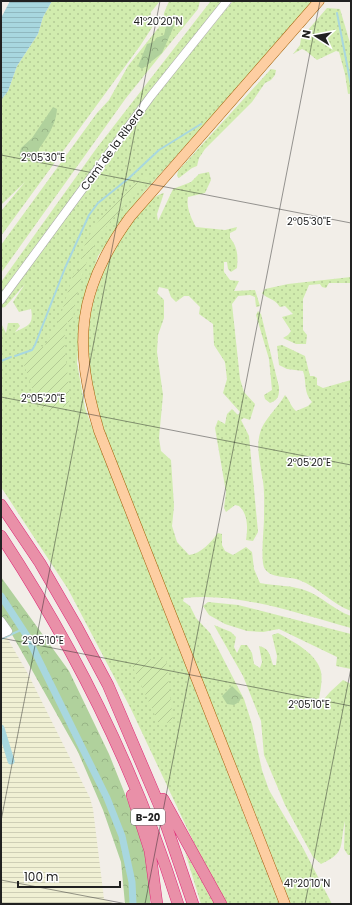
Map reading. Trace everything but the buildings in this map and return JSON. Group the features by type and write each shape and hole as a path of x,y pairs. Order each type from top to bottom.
{"highway":[{"name":"B-20","path":"1,505 40,563 78,627 108,685 149,780 176,851 193,904"},
{"name":"B-20","path":"1,536 62,635 111,732 147,813 178,904"},
{"path":"111,732 150,851 157,904"},
{"path":"149,780 172,815 221,904"}],"main road":[{"path":"285,904 98,431 86,388 82,353 86,310 92,286 105,255 117,234 130,217 319,1"},
{"path":"255,75 326,1"}],"street":[{"name":"Camí de la Ribera","path":"1,300 151,96 227,1"},
{"path":"1,621 8,631 1,634"}],"green space":[{"path":"52,1 160,1 151,12 150,19 153,20 153,26 140,46 1,236 1,211 25,182 1,205 1,100 8,91 17,66 38,34 43,17"},
{"path":"169,1 200,1 198,9 126,98 1,273 1,245 97,113 109,100 128,66 163,22 164,13"},
{"path":"223,1 148,95 1,296 1,282 96,149 210,2"},
{"path":"233,1 315,1 144,192 98,256 82,306 77,363 85,408 95,435 279,904 226,904 211,879 130,707 68,589 1,487 1,323 6,333 8,323 18,323 20,326 15,332 27,326 31,321 31,309 19,312 13,302 25,284 5,307 1,308 1,305 168,80"},
{"path":"327,8 340,9 350,43 351,93 348,94 345,74 339,52 336,51 317,60 302,49 293,54 300,45 301,38"},
{"path":"169,15 173,19 174,26 162,53 142,69 138,66 147,44 154,42 156,38 164,35 166,27 163,22"},
{"path":"271,69 276,70 275,75 271,80 265,83 252,102 205,149 199,158 197,166 179,178 177,176 178,171"},
{"path":"53,107 57,109 56,116 48,136 32,159 22,160 19,155 21,148 32,138"},
{"path":"209,172 211,180 205,193 188,197 188,209 196,227 225,230 237,227 236,230 230,233 230,238 235,245 237,252 237,268 231,272 228,269 227,262 224,262 224,272 230,280 239,281 234,291 255,290 260,306 256,307 255,297 250,295 238,296 232,304 240,379 244,392 255,404 250,420 244,418 241,420 249,436 258,532 253,541 246,540 247,522 242,509 235,505 226,512 224,508 226,492 215,428 218,420 225,424 227,414 232,409 238,415 240,412 223,393 227,379 225,362 214,345 213,324 199,314 200,307 189,296 184,296 176,302 171,297 168,289 159,287 157,293 164,300 164,318 158,335 157,352 163,395 159,438 161,451 171,460 174,506 172,526 177,542 189,555 202,550 218,533 222,534 222,545 225,551 233,555 246,547 252,552 254,569 260,583 296,588 312,593 351,616 351,628 247,601 205,597 184,598 183,601 190,606 196,618 210,633 244,699 252,724 262,770 269,790 303,848 332,904 291,904 110,447 96,406 89,377 88,339 92,307 96,292 108,262 116,248 137,215 152,199 164,193 157,214 158,221 173,189 191,182 199,174"},
{"path":"149,175 150,177 114,217 101,235 86,263 78,292 72,323 67,322 64,340 70,398 67,406 48,411 39,407 23,362 40,346 44,347 59,321 74,272 79,271 84,248 96,225 126,192"},
{"path":"351,277 351,283 329,283 326,288 322,287 320,284 309,285 303,299 303,330 307,335 306,344 296,344 283,338 291,331 282,317 293,314 285,306 280,307 264,295 262,293 265,289 288,284"},
{"path":"258,311 261,314 279,387 278,397 270,403 265,399 264,395 272,390 269,359 256,315"},
{"path":"282,345 305,356 310,376 317,378 317,385 323,388 351,380 351,611 306,583 272,574 265,569 264,566 262,553 264,486 258,449 260,433 264,423 285,395 296,411 308,406 312,402 306,391 303,371 287,369 279,365 277,346"},
{"path":"1,577 69,671 109,754 137,824 150,880 150,904 125,904 121,862 103,810 78,752 1,615"},
{"path":"208,602 238,605 351,634 351,669 336,666 337,657 279,629 263,632 247,631 225,624 209,615 203,606"},
{"path":"214,625 231,632 236,637 234,647 237,653 241,645 247,645 252,653 254,664 260,668 262,662 259,646 267,650 273,665 276,665 277,656 272,635 278,633 304,649 315,659 321,672 318,706 343,680 351,684 351,855 348,855 344,849 345,821 340,847 335,856 321,864 313,857 285,805 264,755 261,721 243,676"},
{"path":"6,636 27,672 90,798 93,809 104,899 115,904 1,904 1,638"},
{"path":"166,658 173,722 159,724 130,661"},
{"path":"232,686 242,696 239,702 234,705 227,704 222,696"},
{"path":"185,852 215,904 201,904"}],"water":[{"path":"10,1 52,1 43,17 38,34 17,66 8,91 1,100 1,18"}],"waterway":[{"path":"337,13 351,85"},
{"path":"15,356 32,350 35,345 65,268 89,215 98,203 129,178 159,150 201,124"},
{"path":"1,361 11,357"},
{"path":"1,596 27,636 107,798 122,836 132,882 133,904"},
{"path":"1,639 23,629"},
{"path":"1,728 11,761"}]}
